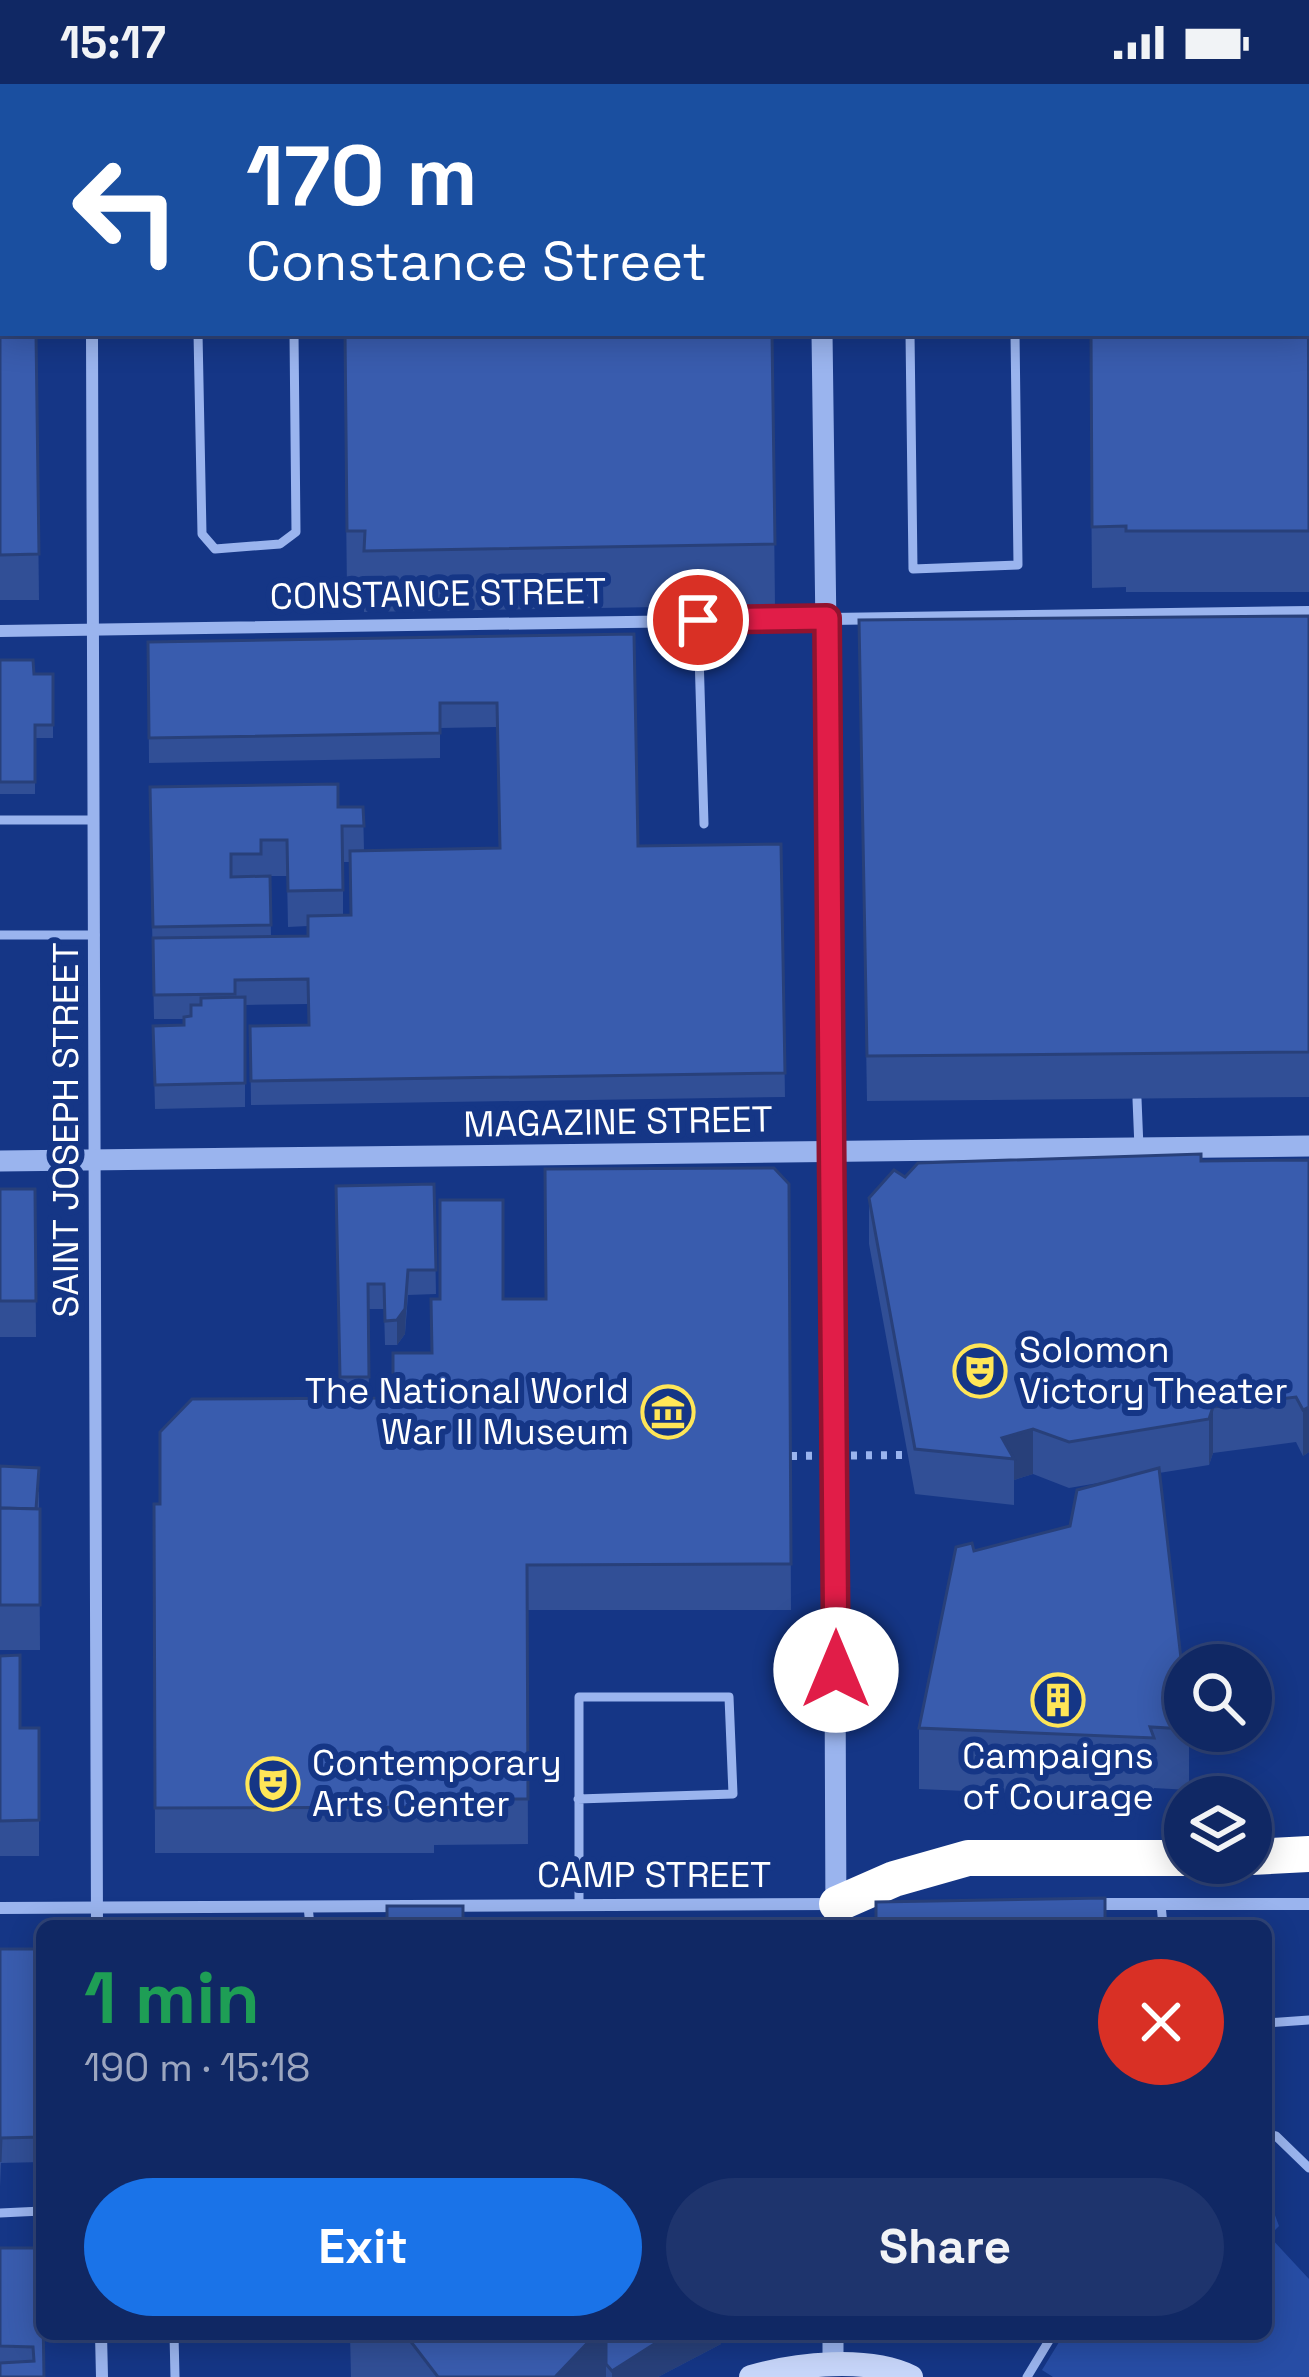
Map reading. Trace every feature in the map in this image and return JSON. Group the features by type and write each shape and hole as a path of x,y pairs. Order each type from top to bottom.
{"highway":[{"path":"1272,1856 1309,1854"},
{"path":"837,1915 894,1879 968,1858 1164,1858"}],"main road":[{"path":"752,2377 833,2364 911,2377"}],"street":[{"name":"SAINT JOSEPH STREET","path":"92,336 98,1920"},
{"path":"822,336 837,1915"},
{"name":"CONSTANCE STREET","path":"0,631 1309,613"},
{"name":"MAGAZINE STREET","path":"0,1161 1309,1146"},
{"name":"CAMP STREET","path":"0,1908 579,1905 837,1915 883,1904"},
{"path":"1068,1904 1309,1904"},
{"path":"101,2340 102,2377"},
{"path":"833,2340 833,2364"}],"lane":[{"path":"198,336 202,534 215,549 280,544 296,532 294,336"},
{"path":"910,336 913,568 1018,565 1015,336"},
{"path":"698,620 704,824"},
{"path":"0,820 94,820"},
{"path":"0,935 95,935"},
{"path":"1137,1099 1138,1148"},
{"path":"578,1799 733,1794 730,1697 579,1697 578,1799 579,1905"},
{"path":"1161,1904 1162,1920"},
{"path":"308,1906 309,1920"},
{"path":"1272,2023 1309,2020"},
{"path":"1272,2135 1309,2168"},
{"path":"0,2212 36,2211"},
{"path":"175,2340 175,2377"},
{"path":"1027,2377 1049,2340"}],"path":[{"path":"790,1456 908,1455"}],"shaded area":[{"path":"1272,2207 1279,2226 1272,2233"},
{"path":"1272,2239 1309,2279 1309,2377 1053,2377 1042,2370 1060,2340 1272,2340"}],"building":[{"path":"0,336 36,336 39,554 0,555"},
{"path":"345,336 772,336 775,544 364,551 365,531 347,531"},
{"path":"1091,336 1308,336 1309,531 1092,527"},
{"path":"1309,616 1309,1052 867,1056 859,620"},
{"path":"634,634 638,846 781,844 785,1073 251,1081 250,1026 309,1025 308,979 235,980 235,994 154,995 153,938 308,936 308,916 351,915 350,851 500,848 497,703 440,703 440,733 149,738 148,642"},
{"path":"0,660 33,660 34,674 53,674 53,725 35,725 35,782 0,782"},
{"path":"338,784 338,807 363,807 364,826 342,826 343,890 288,891 287,840 261,840 261,854 231,854 231,877 270,876 271,925 153,927 150,787"},
{"path":"245,997 245,1083 155,1085 153,1026 184,1025 184,1017 191,1016 191,1005 201,1005 201,998"},
{"path":"1201,1154 1201,1161 1309,1160 1309,1407 1303,1410 1296,1397 1213,1407 1209,1419 1069,1442 1033,1429 1002,1438 1014,1459 915,1449 869,1198 894,1170 905,1177 918,1163"},
{"path":"774,1168 789,1184 791,1564 527,1565 528,1799 434,1799 434,1807 155,1808 154,1504 160,1504 160,1432 192,1399 393,1398 393,1353 432,1353 431,1299 440,1299 440,1200 503,1200 503,1299 546,1299 545,1169"},
{"path":"434,1184 436,1270 408,1270 405,1309 397,1320 385,1321 384,1284 368,1284 369,1377 340,1377 336,1186"},
{"path":"0,1189 35,1189 36,1301 0,1301"},
{"path":"0,1466 39,1468 36,1509 0,1508"},
{"name":"Campaigns of Courage","path":"1159,1468 1179,1644 1164,1644 1164,1728 1150,1727 1154,1738 919,1728 956,1547 972,1543 974,1551 1070,1526 1077,1490"},
{"path":"0,1508 40,1509 40,1605 0,1605"},
{"path":"20,1655 20,1728 39,1728 39,1820 0,1821 0,1656"},
{"path":"1105,1898 1105,1920 876,1920 876,1902"},
{"path":"387,1906 463,1906 463,1920 387,1920"},
{"path":"0,1949 36,1949 36,2137 1,2138 0,2162"},
{"path":"0,2248 36,2248 36,2340 43,2340 44,2377 0,2377 0,2363 34,2361 33,2347 0,2346"},
{"path":"410,2340 590,2340 555,2377 438,2377"},
{"path":"606,2340 661,2340 612,2371 606,2364"}],"place":[{"name":"Solomon Victory Theater","path":"980,1371"},
{"name":"The National World War II Museum","path":"668,1412"},
{"name":"Campaigns of Courage","path":"1058,1700"},
{"name":"Contemporary Arts Center","path":"273,1784"}],"route":[{"path":"698,620 827,618 836,1670"}]}
